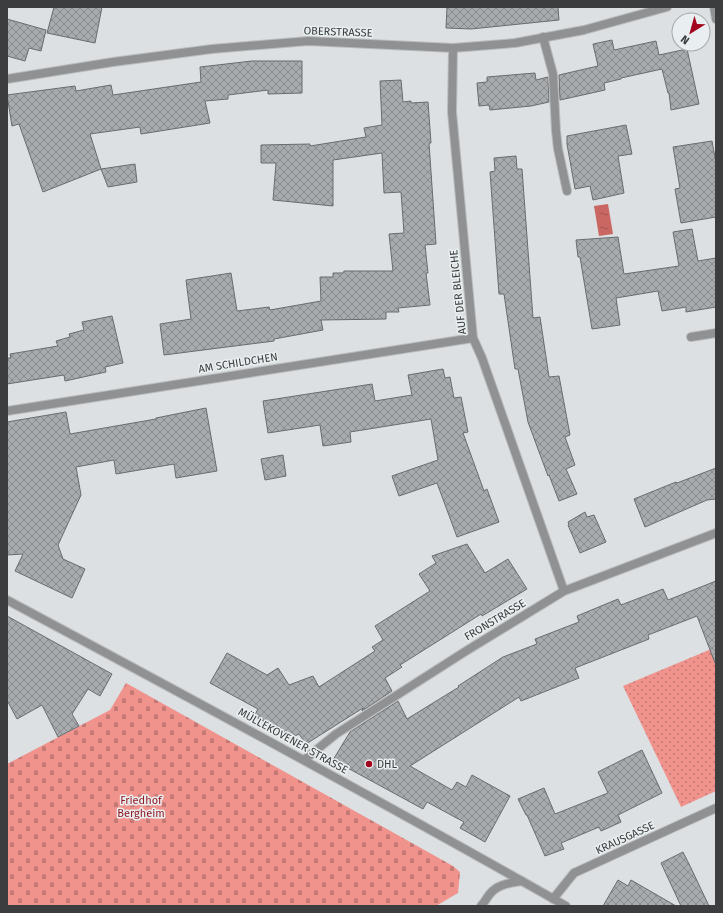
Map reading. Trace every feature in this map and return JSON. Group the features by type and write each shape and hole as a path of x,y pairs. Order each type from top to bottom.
{"street":[{"name":"OBERSTRASSE","path":"7,79 113,62 212,49 308,41 453,48 514,43 584,30 667,7"},
{"path":"714,7 716,19"},
{"path":"543,37 553,74 558,149 567,191"},
{"name":"AUF DER BLEICHE","path":"453,48 452,112 473,338 485,366 564,591"},
{"path":"691,337 716,333"},
{"name":"AM SCHILDCHEN","path":"7,411 473,338"},
{"name":"FRONSTRASSE","path":"304,760 336,734 466,651 564,591 716,533"},
{"name":"MÜLLEKOVENER STRASSE","path":"7,600 304,760 566,906"},
{"name":"KRAUSGASSE","path":"553,899 574,873 716,808"},
{"path":"481,906 489,894 496,888 505,884 522,881"}],"green space":[{"path":"716,647 716,791 681,807 623,686"},
{"name":"Friedhof Bergheim","path":"126,683 453,866 460,872 458,893 436,906 7,906 7,764 110,710"}],"water":[{"path":"608,204 613,234 599,236 594,206"}],"building":[{"path":"54,7 102,7 95,43 47,33"},
{"path":"447,7 558,7 559,20 471,29 446,28"},
{"path":"7,19 46,30 41,51 29,48 25,61 7,56"},
{"path":"612,40 614,50 656,41 659,55 673,52 688,52 699,104 671,110 669,93 662,69 604,83 605,90 560,100 559,75 598,66 593,44"},
{"path":"252,61 302,61 302,93 268,94 268,90 228,95 228,99 205,101 210,123 141,134 140,127 90,134 101,169 43,192 19,124 12,126 7,95 75,86 76,91 111,85 113,95 201,82 200,67"},
{"path":"535,73 536,80 548,77 549,102 531,106 490,110 489,105 479,106 477,83 487,82 487,77"},
{"path":"401,80 403,102 428,102 431,143 429,143 436,244 425,245 428,273 426,273 430,305 398,308 399,312 386,312 386,319 321,320 323,330 274,339 274,341 164,355 160,324 191,319 186,280 231,273 237,311 269,307 270,310 321,301 320,277 333,277 333,273 343,273 344,271 393,271 389,234 404,233 401,192 384,193 382,153 333,160 333,206 273,200 276,163 261,163 261,145 310,144 310,146 366,137 364,128 382,125 380,81"},
{"path":"626,125 632,154 618,156 624,193 593,200 590,186 575,189 567,136"},
{"path":"712,141 716,163 716,217 681,223 675,189 680,188 673,147"},
{"path":"516,156 517,169 522,169 533,318 540,317 549,377 559,376 570,435 565,437 575,465 566,469 577,494 559,501 528,422 518,369 515,369 504,294 499,294 490,172 495,171 494,158"},
{"path":"135,164 137,182 108,187 101,169"},
{"path":"692,229 698,261 716,258 716,307 686,312 686,307 662,311 658,291 616,298 620,325 592,329 576,240 618,237 624,274 679,266 673,232"},
{"path":"112,316 123,363 105,367 106,372 65,381 64,375 7,384 7,358 11,358 10,354 58,346 56,341 70,337 69,334 84,330 82,322"},
{"path":"443,369 445,378 450,377 454,398 461,397 468,432 463,433 484,491 487,489 499,522 457,537 437,483 399,496 392,476 438,460 431,419 350,432 351,442 323,446 320,425 268,433 263,401 372,384 375,401 412,395 408,375"},
{"path":"206,408 217,471 176,478 174,464 116,474 114,460 76,467 81,495 58,545 63,559 85,569 72,598 15,571 23,554 7,555 7,422 66,412 70,434 156,419"},
{"path":"283,455 286,476 265,480 261,459"},
{"path":"716,468 716,499 707,500 645,527 634,499"},
{"path":"585,512 587,517 594,515 606,542 580,553 568,522"},
{"path":"467,544 485,573 508,559 527,589 482,616 481,614 400,665 402,667 385,678 392,691 362,711 363,708 306,744 299,734 293,737 254,716 258,709 210,683 227,653 267,675 278,668 289,685 313,676 319,687 375,651 372,647 383,640 375,626 430,591 419,574 436,563 432,556"},
{"path":"716,581 716,663 697,616 648,635 649,639 575,668 579,678 521,701 519,697 410,766 452,790 457,782 466,787 472,775 510,796 485,842 460,828 464,822 427,802 423,809 333,760 350,732 398,701 407,719 459,687 458,686 503,657 537,644 535,639 579,622 577,616 618,599 621,605 663,589 668,600"},
{"path":"7,616 112,674 100,696 88,689 72,714 79,726 58,737 42,705 17,719 7,700"},
{"path":"642,750 662,793 618,815 621,822 601,831 599,827 561,843 564,849 545,856 527,815 518,799 544,788 555,814 608,793 598,772"},
{"path":"683,852 709,906 681,906 661,863"},
{"path":"618,880 628,886 631,880 676,906 603,906"}],"place":[{"name":"DHL","path":"369,764"}]}
